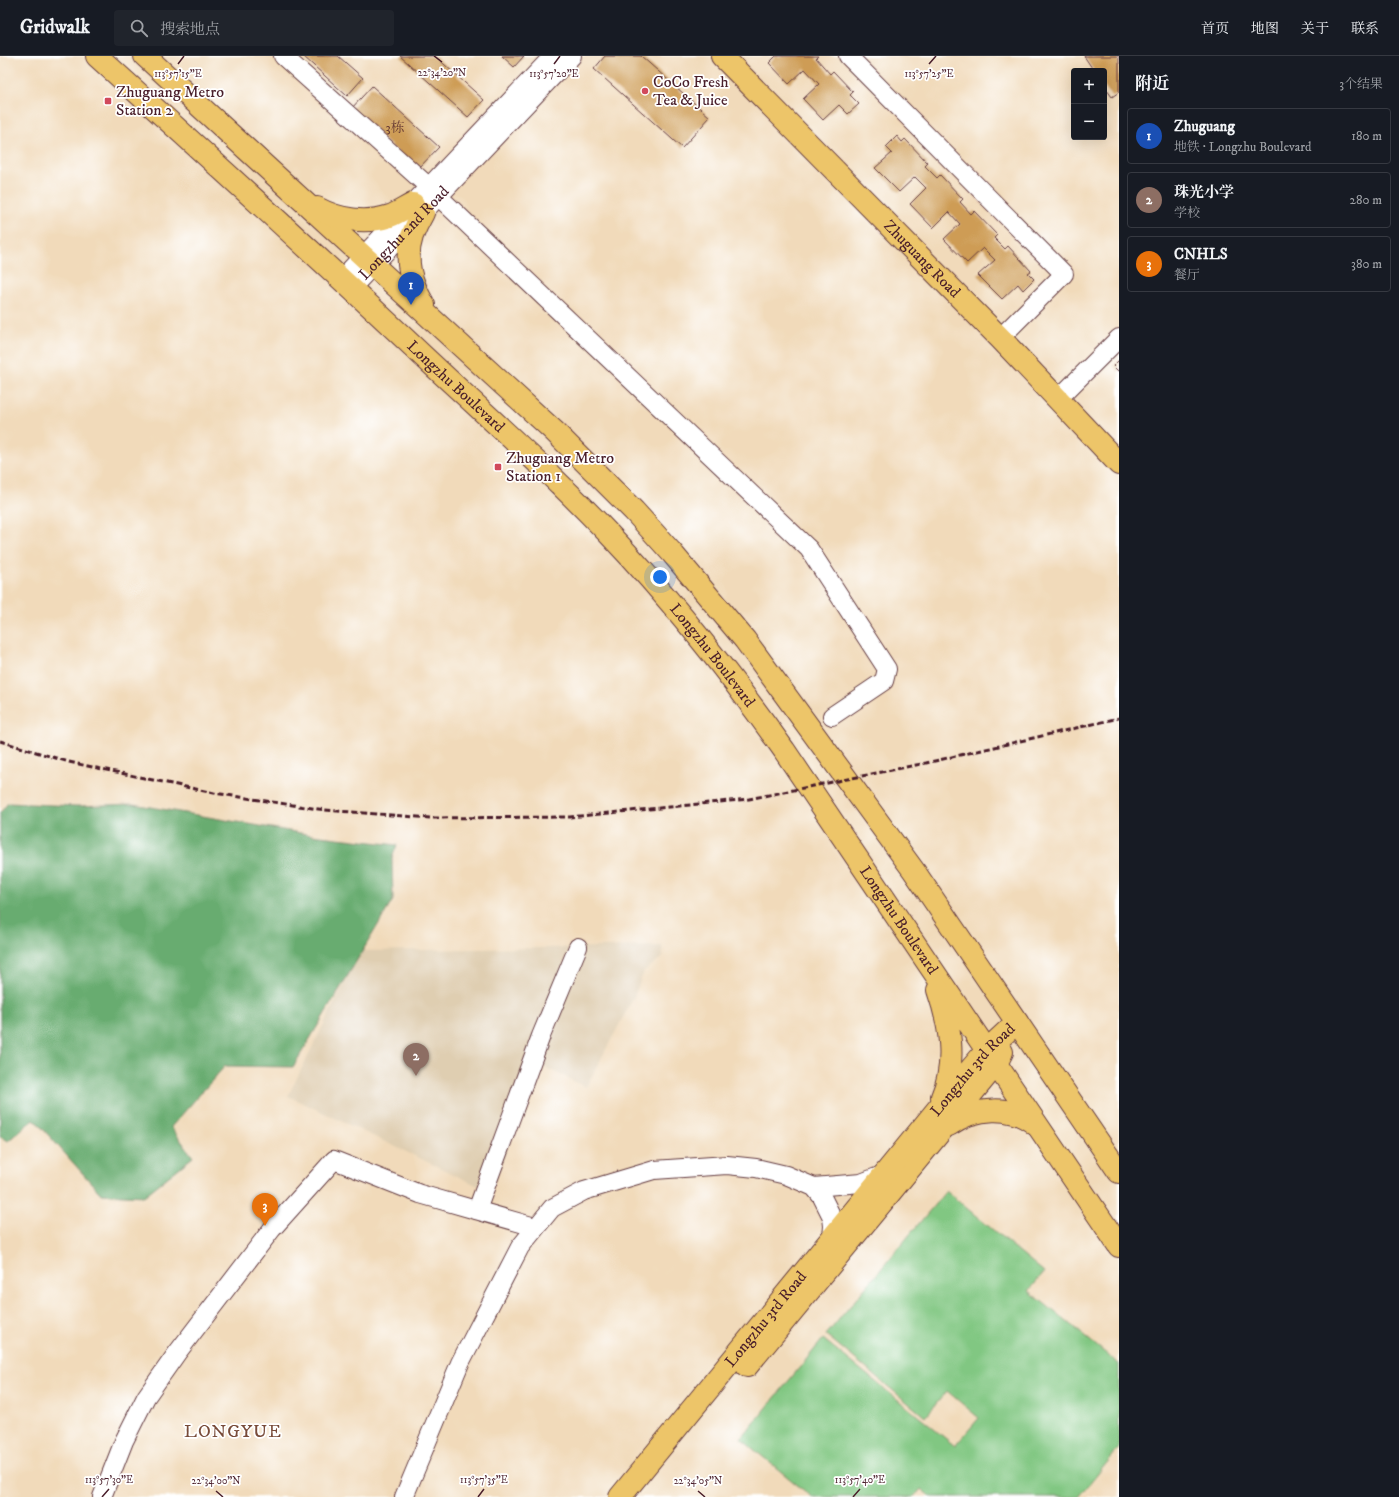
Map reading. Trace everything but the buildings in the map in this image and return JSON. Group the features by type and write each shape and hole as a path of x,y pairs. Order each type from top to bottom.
{"main road":[{"name":"Longzhu Boulevard","path":"97,56 347,284 570,494 642,570 718,661 775,737 1119,1246"},
{"name":"Longzhu Boulevard","path":"145,56 301,198 594,470 672,553 709,596 775,679 914,871 1064,1094 1119,1172"},
{"name":"Zhuguang Road","path":"722,56 1000,338 1119,464"},
{"path":"301,198 325,212 356,220 371,220 418,209 408,254 410,276 418,296 431,318"},
{"path":"930,966 944,1008 951,1048 950,1070 935,1125"},
{"name":"Longzhu 3rd Road","path":"639,1497 935,1125 991,1057 1017,1022"},
{"path":"935,1125 984,1110 1003,1111 1016,1114 1027,1118 1039,1128"},
{"name":"Longzhu 3rd Road","path":"620,1497 882,1176 935,1125"}],"street":[{"path":"283,56 434,192 809,549 887,669 884,681 832,716"},
{"name":"Longzhu 2nd Road","path":"347,284 359,280 368,260 434,192 553,56"},
{"name":"Longzhu 2nd Road","path":"434,192 572,56"},
{"path":"848,56 1064,274 1000,338"},
{"path":"1058,399 1119,338"},
{"path":"477,1210 542,1036 578,947"},
{"path":"102,1497 124,1441 146,1397 272,1229 334,1160 420,1194 535,1227"},
{"path":"404,1497 460,1363 520,1247 552,1208 584,1191 654,1170 727,1165 756,1168 786,1175 814,1187 861,1184 882,1176"},
{"path":"814,1187 822,1197 832,1217 832,1238"}],"shaded area":[{"path":"662,946 663,957 644,971 634,997 586,1087 540,1065 491,1192 288,1096 360,951"}],"green space":[{"path":"8,803 77,806 133,804 312,835 397,845 392,858 393,900 293,1067 225,1066 171,1127 193,1157 144,1196 101,1194 34,1119 8,1141 0,1137 0,813"},
{"path":"946,1191 1044,1272 1029,1291 1119,1364 1119,1448 1079,1497 931,1497 921,1489 914,1497 812,1497 741,1439 823,1339 955,1446 979,1418 947,1391 925,1417 826,1335"}],"railway":[{"path":"0,741 69,762 214,793 325,810 430,818 570,817 749,799 926,763 1119,718"}],"place":[{"name":"CoCo Fresh Tea & Juice","path":"645,91"},
{"name":"Zhuguang Metro Station 2","path":"108,101"},
{"name":"Zhuguang","path":"411,305"},
{"name":"Zhuguang Metro Station 1","path":"498,467"},
{"name":"珠光小学","path":"416,1076"},
{"name":"CNHLS","path":"265,1226"}],"district":[{"name":"LONGYUE","path":"233,1432"}]}
